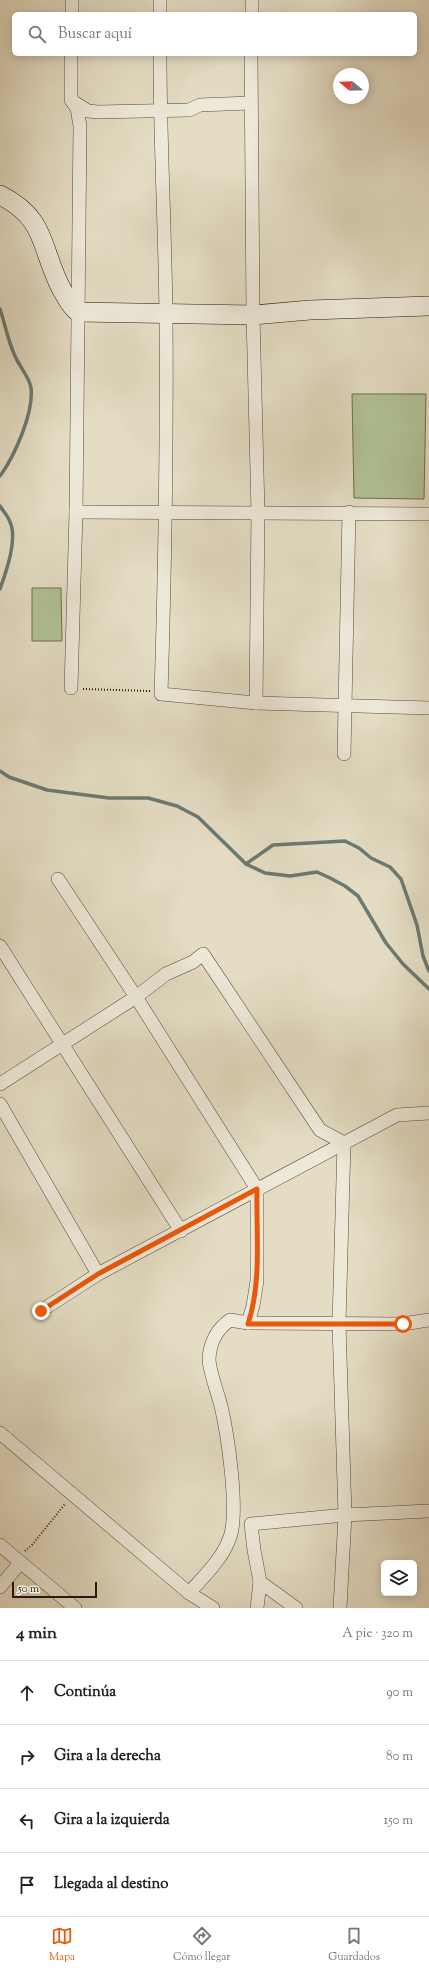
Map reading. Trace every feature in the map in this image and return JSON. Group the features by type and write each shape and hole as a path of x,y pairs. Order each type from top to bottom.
{"street":[{"path":"72,0 72,12"},
{"path":"160,0 160,12"},
{"path":"252,0 252,12"},
{"path":"72,56 71,100 77,108 80,126 76,512 72,688"},
{"path":"160,56 160,110 166,314 167,511 161,694 256,703 429,708"},
{"path":"251,56 250,103 253,315 258,512 256,703"},
{"path":"71,100 88,111 98,112 189,110 200,105 250,103"},
{"path":"0,195 19,207 32,218 43,238 57,280 71,306 78,312 253,315 310,310 429,306"},
{"path":"76,512 349,512 429,514"},
{"path":"344,754 347,705 349,512"},
{"path":"58,879 136,997 257,1189 257,1281 253,1306 248,1324"},
{"path":"0,946 61,1045 181,1231"},
{"path":"0,1084 136,997 166,974 193,962 203,954 320,1130 344,1143"},
{"path":"0,1104 98,1274"},
{"path":"41,1311 98,1274 397,1115 429,1113"},
{"path":"340,1608 345,1514 339,1324 344,1143"},
{"path":"189,1594 221,1557 231,1533 233,1520 227,1429 209,1360 213,1338 220,1328 230,1320 248,1324 403,1324 429,1320"},
{"path":"0,1433 74,1494 189,1594 213,1608"},
{"path":"257,1608 260,1582 251,1524 345,1514 429,1511"},
{"path":"0,1545 75,1608"},
{"path":"0,1587 15,1559"},
{"path":"260,1582 296,1608"}],"path":[{"path":"72,688 150,691 161,694"},
{"path":"15,1559 20,1553 32,1545 74,1494"}],"green space":[{"path":"352,394 426,394 424,499 354,498"},
{"path":"32,588 61,588 62,641 32,641"}],"waterway":[{"path":"0,309 8,338 17,360 27,376 31,388 29,410 22,434 11,458 0,476"},
{"path":"0,506 9,520 13,537 10,556 0,589"},
{"path":"0,771 9,777 47,790 109,798 148,798 177,806 198,817 246,864 265,873 290,876 317,872 330,878 345,886 358,896 386,943 403,964 429,989"},
{"path":"246,864 273,845 345,841 359,848 371,858 390,867 401,879 417,925 423,956 429,971"}],"route":[{"path":"41,1311 98,1274 181,1231 257,1189 257,1281 253,1306 248,1324 403,1324"}]}
